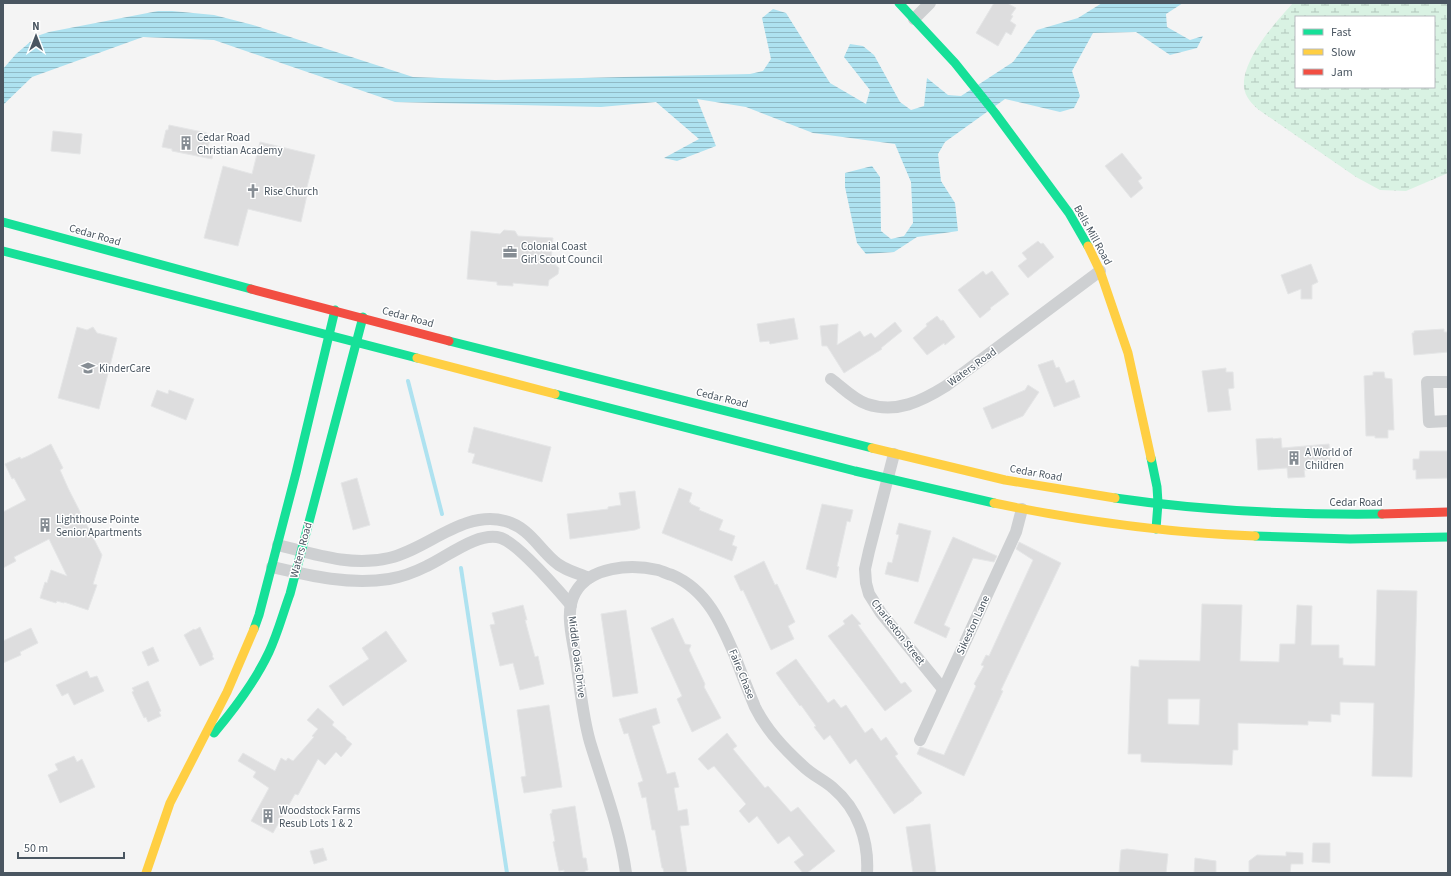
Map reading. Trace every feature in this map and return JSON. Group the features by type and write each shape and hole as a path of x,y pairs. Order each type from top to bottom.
{"main road":[{"name":"Bells Mill Road","path":"899,3 941,47 995,113 1069,213 1100,271 1128,353 1152,466 1158,503 1156,529"},
{"name":"Cedar Road","path":"3,222 136,259 894,454 1024,484 1158,503 1261,512 1318,514 1448,512"},
{"path":"3,251 888,479 1022,509 1156,529 1215,534 1323,539 1448,537"},
{"name":"Waters Road","path":"146,873 170,803 228,692 259,615 278,545 334,310"},
{"name":"Waters Road","path":"192,760 236,706 260,670 275,638 301,551 362,317"}],"street":[{"path":"914,18 930,3"},
{"name":"Waters Road","path":"831,379 866,404 881,407 897,407 911,404 930,396 946,386 1100,271"},
{"path":"1448,382 1427,382 1429,422 1448,421"},
{"name":"Charleston Street","path":"894,454 866,563 866,583 869,594 881,614 944,689"},
{"name":"Sikeston Lane","path":"920,740 1016,532 1022,509"},
{"path":"278,545 336,560 359,561 388,558 415,549 461,525 472,521 494,519 512,523 520,527 536,540 550,557 560,566 590,578"},
{"name":"Middle Oaks Drive","path":"272,567 325,579 347,582 366,582 391,579 427,566 478,539 494,537 503,538 518,549 571,605 570,625 590,740 618,829 626,873"},
{"name":"Faire Chase","path":"571,605 575,594 581,585 590,578 602,572 634,567 658,570 677,578 699,592 708,602 723,628 761,719 786,750 804,768 833,787 854,813 864,835 867,847 867,873"}],"green space":[{"path":"1293,3 1448,3 1448,173 1406,191 1380,190 1356,177 1259,110 1247,97 1244,87 1245,76 1248,65 1254,53 1269,31"}],"water":[{"path":"1102,3 1183,3 1166,14 1167,27 1190,40 1203,36 1197,48 1170,55 1136,32 1093,33 1072,71 1080,96 1074,108 1060,112 1005,99 945,142 938,154 941,181 955,203 958,231 917,237 894,252 866,254 857,243 845,187 845,173 872,166 880,177 881,231 891,239 904,236 913,223 911,182 895,144 813,133 746,107 697,99 716,146 677,161 664,158 699,139 656,102 601,107 395,102 214,40 143,37 32,77 3,105 3,69 16,54 37,36 49,32 158,11 214,15 253,25 413,77 495,80 750,74 763,71 771,59 762,18 773,9 786,13 830,83 866,104 870,90 844,57 850,44 863,46 874,55 900,102 911,110 924,106 927,78 948,95 961,96 1013,62 1037,30 1078,18"}],"building":[{"path":"994,3 1007,3 1016,8 1011,15 1013,16 1010,21 1016,25 1011,35 1006,32 998,46 976,33"},
{"name":"Cedar Road Christian Academy","path":"169,125 207,133 206,138 210,139 208,148 214,149 212,159 172,151 172,149 162,147 166,130 168,130"},
{"path":"53,131 82,134 80,154 51,151"},
{"name":"Rise Church","path":"260,142 315,155 305,195 307,195 301,222 248,209 238,246 204,238 223,166 252,174"},
{"path":"1122,153 1142,178 1138,181 1143,188 1131,198 1105,166"},
{"name":"Colonial Coast Girl Scout Council","path":"504,230 515,231 518,236 553,238 551,261 559,268 558,274 549,280 548,286 513,283 513,286 497,285 497,282 467,279 471,231 500,234"},
{"path":"1038,241 1041,244 1043,243 1054,257 1028,278 1018,266 1027,259 1022,253"},
{"path":"1311,264 1318,282 1312,285 1312,299 1301,299 1301,289 1288,294 1281,275"},
{"path":"983,271 986,275 992,271 1009,294 990,308 991,309 980,318 958,290"},
{"path":"937,316 941,321 943,320 955,337 945,345 944,343 927,355 913,338 927,326 926,324"},
{"path":"794,318 798,339 770,344 769,341 760,342 757,324"},
{"path":"895,322 902,331 881,348 882,349 844,373 827,346 822,346 820,326 838,324 837,345 860,331 864,337 871,333 875,338"},
{"name":"KinderCare","path":"77,327 87,330 93,327 97,333 117,338 99,409 58,398"},
{"path":"1444,329 1444,332 1448,332 1448,352 1414,355 1412,333 1414,333 1414,331"},
{"path":"1053,360 1056,368 1059,367 1066,383 1074,380 1080,397 1054,407 1038,365"},
{"path":"1226,368 1226,372 1233,372 1234,388 1228,389 1231,410 1208,412 1202,371"},
{"path":"1373,372 1384,372 1385,378 1392,379 1394,430 1388,430 1388,438 1366,436 1364,376 1373,375"},
{"path":"1028,385 1039,392 1023,416 992,429 983,408 1025,390"},
{"path":"157,390 168,394 169,390 194,399 186,420 151,406"},
{"path":"474,427 551,447 542,482 472,463 475,454 468,452"},
{"name":"A World of Children","path":"1281,438 1282,448 1329,444 1331,468 1304,470 1305,477 1288,478 1287,468 1258,470 1256,439"},
{"name":"Lighthouse Pointe Senior Apartments","path":"51,444 63,468 60,470 68,488 102,555 93,584 97,585 88,610 64,602 57,601 56,603 40,598 51,570 67,576 49,539 14,557 16,561 3,568 3,512 26,500 14,478 12,479 5,464 20,457 21,459 28,456"},
{"path":"1420,451 1448,451 1448,478 1416,479 1416,470 1413,470 1413,459 1419,459"},
{"path":"357,478 370,525 353,530 341,483"},
{"path":"679,488 692,493 689,502 700,508 699,510 723,520 719,530 735,536 732,545 737,547 732,561 662,533"},
{"path":"635,491 640,528 570,539 567,514 608,509 608,507 621,505 619,493"},
{"path":"822,504 853,510 850,522 847,521 837,566 839,567 836,578 806,569"},
{"path":"899,523 931,531 918,582 885,574 888,562 892,563 899,535 896,534"},
{"path":"953,537 997,556 994,562 973,558 944,625 950,628 946,638 914,623"},
{"path":"1019,542 1061,563 1001,690 1003,691 964,776 917,754 921,747 944,755 976,686 974,684 984,666 981,665 986,655 989,656 1033,560 1016,549"},
{"path":"764,561 795,622 788,626 794,639 771,650 743,590 741,591 734,576"},
{"path":"1377,590 1417,591 1412,777 1372,776 1374,703 1340,702 1340,715 1331,714 1331,722 1308,721 1308,725 1238,723 1238,750 1233,750 1232,765 1141,762 1141,754 1128,754 1131,666 1139,667 1139,660 1200,661 1202,604 1242,605 1240,661 1279,662 1280,644 1295,644 1297,605 1312,606 1311,645 1339,645 1339,658 1343,658 1343,665 1375,666","holes":["1168,699 1200,699 1199,725 1168,724"]},
{"path":"523,605 527,620 525,620 535,657 538,656 544,684 520,690 513,663 500,666 490,625 495,624 492,613"},
{"path":"626,610 638,693 613,697 601,614"},
{"path":"852,614 861,624 858,625 901,684 905,682 912,691 885,711 828,636 845,624 843,621"},
{"path":"673,618 685,644 691,645 689,650 705,684 704,687 721,718 692,732 677,699 682,696 651,628"},
{"path":"200,627 214,659 200,666 184,635"},
{"path":"31,628 38,643 20,652 21,655 3,663 3,641"},
{"path":"386,631 407,661 343,706 329,686 369,659 362,648"},
{"path":"153,647 159,661 148,666 142,652"},
{"path":"796,659 828,703 834,699 841,708 846,705 865,733 872,728 881,741 886,737 898,754 895,756 922,793 894,814 856,759 850,764 830,735 824,740 814,727 816,726 801,705 800,706 776,673"},
{"path":"87,671 90,678 97,676 104,691 74,705 68,693 62,696 56,685"},
{"path":"148,681 161,711 159,712 161,716 148,722 146,717 144,718 132,692 134,691 132,688"},
{"path":"549,705 562,787 524,793 521,777 526,776 517,710"},
{"path":"318,708 334,722 332,725 352,744 341,757 336,752 325,765 318,759 298,795 295,794 273,833 251,821 269,788 253,777 256,772 238,761 243,753 275,771 281,758 286,761 288,758 293,761 314,737 312,736 318,729 307,720"},
{"path":"656,708 660,723 652,726 667,774 675,772 679,787 674,788 678,811 687,809 689,825 680,826 687,873 664,873 655,830 652,830 646,797 642,798 638,783 643,781 628,733 624,734 619,719"},
{"path":"727,733 737,746 733,749 765,788 768,786 791,812 798,807 835,851 807,873 803,873 794,862 804,855 789,836 778,844 757,816 749,823 739,811 746,804 714,766 708,770 698,759"},
{"path":"74,756 77,762 82,759 95,787 60,803 48,775 58,770 55,764"},
{"path":"575,806 583,858 586,858 588,870 585,871 585,873 564,873 564,870 559,871 553,842 555,841 550,814 552,813 552,810"},
{"path":"930,824 936,873 913,873 906,827"},
{"path":"1313,843 1330,843 1330,863 1312,862"},
{"path":"323,848 327,860 314,864 310,851"},
{"path":"1127,849 1168,854 1166,873 1119,873 1121,850"},
{"path":"1286,852 1303,853 1303,864 1291,864 1290,873 1249,873 1249,861 1257,855 1286,856"},
{"path":"1195,858 1216,861 1216,873 1194,873"}],"waterway":[{"path":"408,381 442,514"},
{"path":"461,568 507,873"}],"traffic: fast":[{"path":"899,3 955,63 995,113 1069,213 1088,246"},
{"path":"3,222 251,289"},
{"path":"3,251 417,358"},
{"path":"254,629 296,473 335,310"},
{"path":"214,733 251,684 269,652 278,630 290,594 363,317"},
{"path":"449,341 872,448"},
{"path":"555,394 855,471 994,503"},
{"path":"1151,458 1157,487 1158,503 1156,529"},
{"path":"1115,498 1182,506 1248,511 1315,514 1382,514"},
{"path":"1255,536 1350,539 1448,537"}],"traffic: slow":[{"path":"1088,246 1100,271 1128,353 1151,458"},
{"path":"417,358 555,394"},
{"path":"872,448 1005,480 1115,498"},
{"path":"994,503 1091,521 1157,529 1255,536"},
{"path":"146,873 170,803 227,692 254,629"}],"traffic: jam":[{"path":"251,289 449,341"},
{"path":"1382,514 1448,512"}],"place":[{"name":"Cedar Road Christian Academy","path":"186,143"},
{"name":"Rise Church","path":"253,191"},
{"name":"Colonial Coast Girl Scout Council","path":"510,252"},
{"name":"KinderCare","path":"88,368"},
{"name":"A World of Children","path":"1294,458"},
{"name":"Lighthouse Pointe Senior Apartments","path":"45,525"},
{"name":"Woodstock Farms Resub Lots 1 & 2","path":"268,816"}]}
